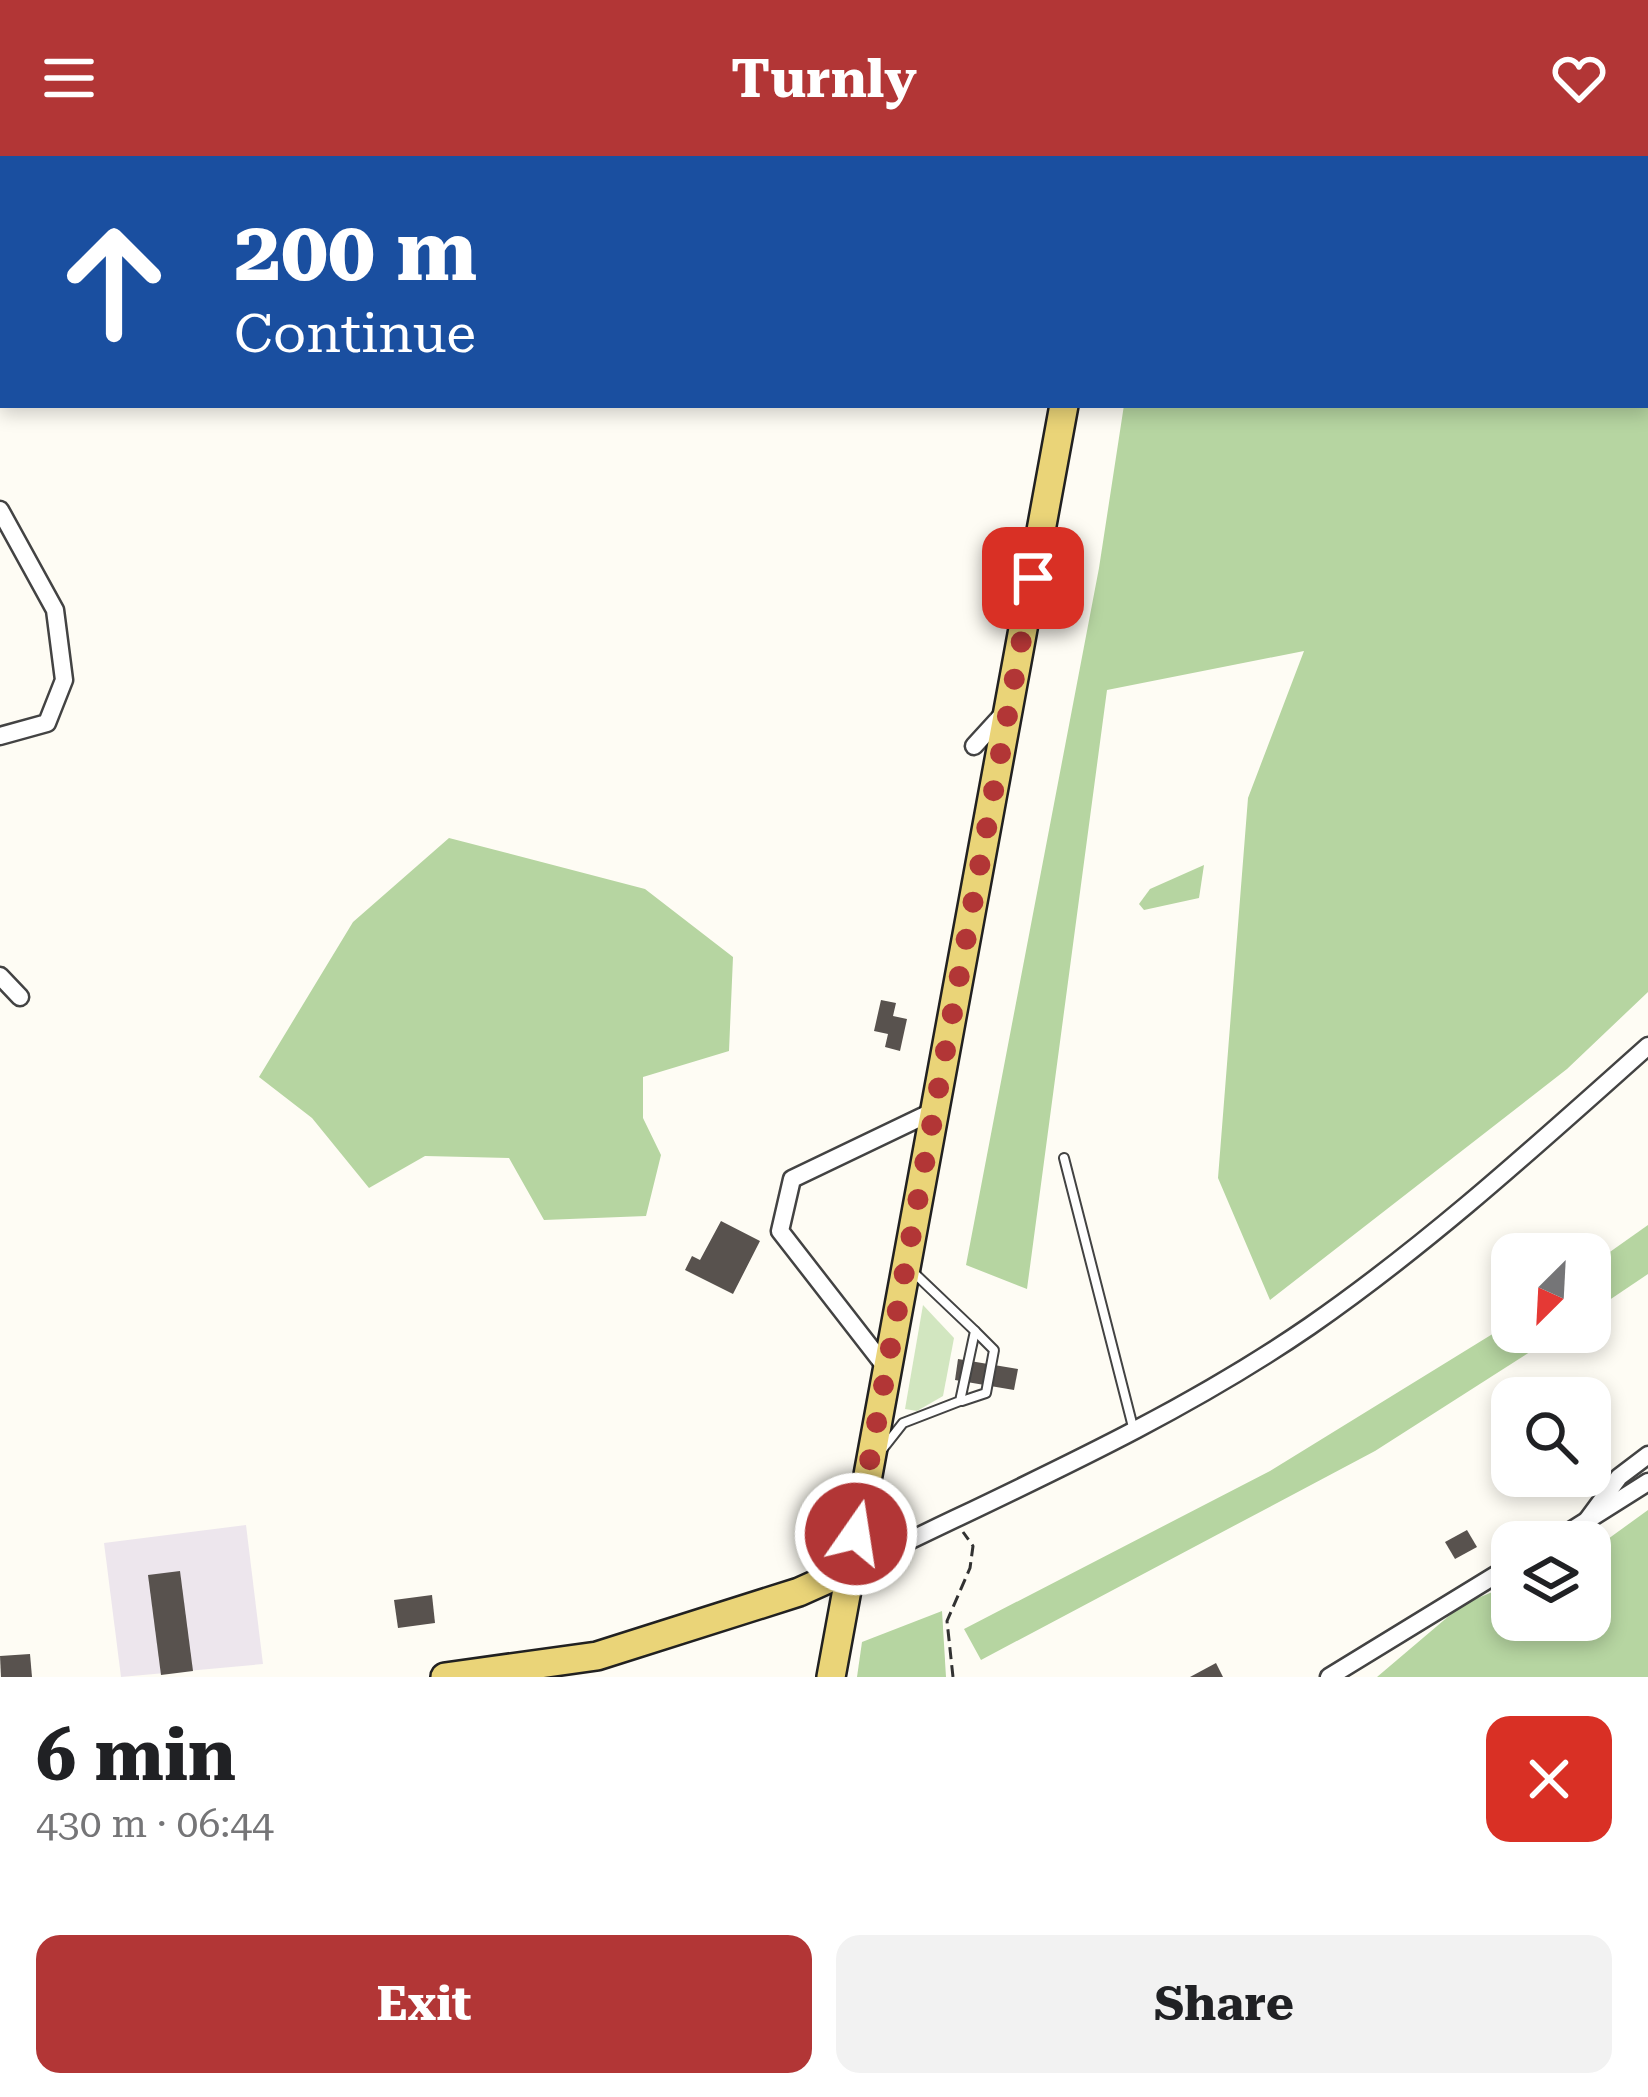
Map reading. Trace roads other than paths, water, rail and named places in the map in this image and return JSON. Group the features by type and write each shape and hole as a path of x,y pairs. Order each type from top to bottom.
{"main road":[{"path":"831,1677 1063,408"},
{"path":"445,1677 598,1655 800,1592 848,1570"}],"street":[{"path":"0,510 55,610 64,680 46,723 0,736"},
{"path":"974,746 1010,707"},
{"path":"0,976 20,997"},
{"path":"848,1570 1134,1432 1306,1329 1438,1234 1648,1046"},
{"path":"889,1371 780,1231 792,1179 939,1099"},
{"path":"1587,1521 1619,1478 1648,1455"},
{"path":"1590,1521 1648,1482"},
{"path":"1329,1677 1491,1578"}],"lane":[{"path":"1064,1158 1134,1432"},
{"path":"873,1462 903,1423 986,1393 994,1350 907,1266"},
{"path":"960,1401 975,1331"}]}
